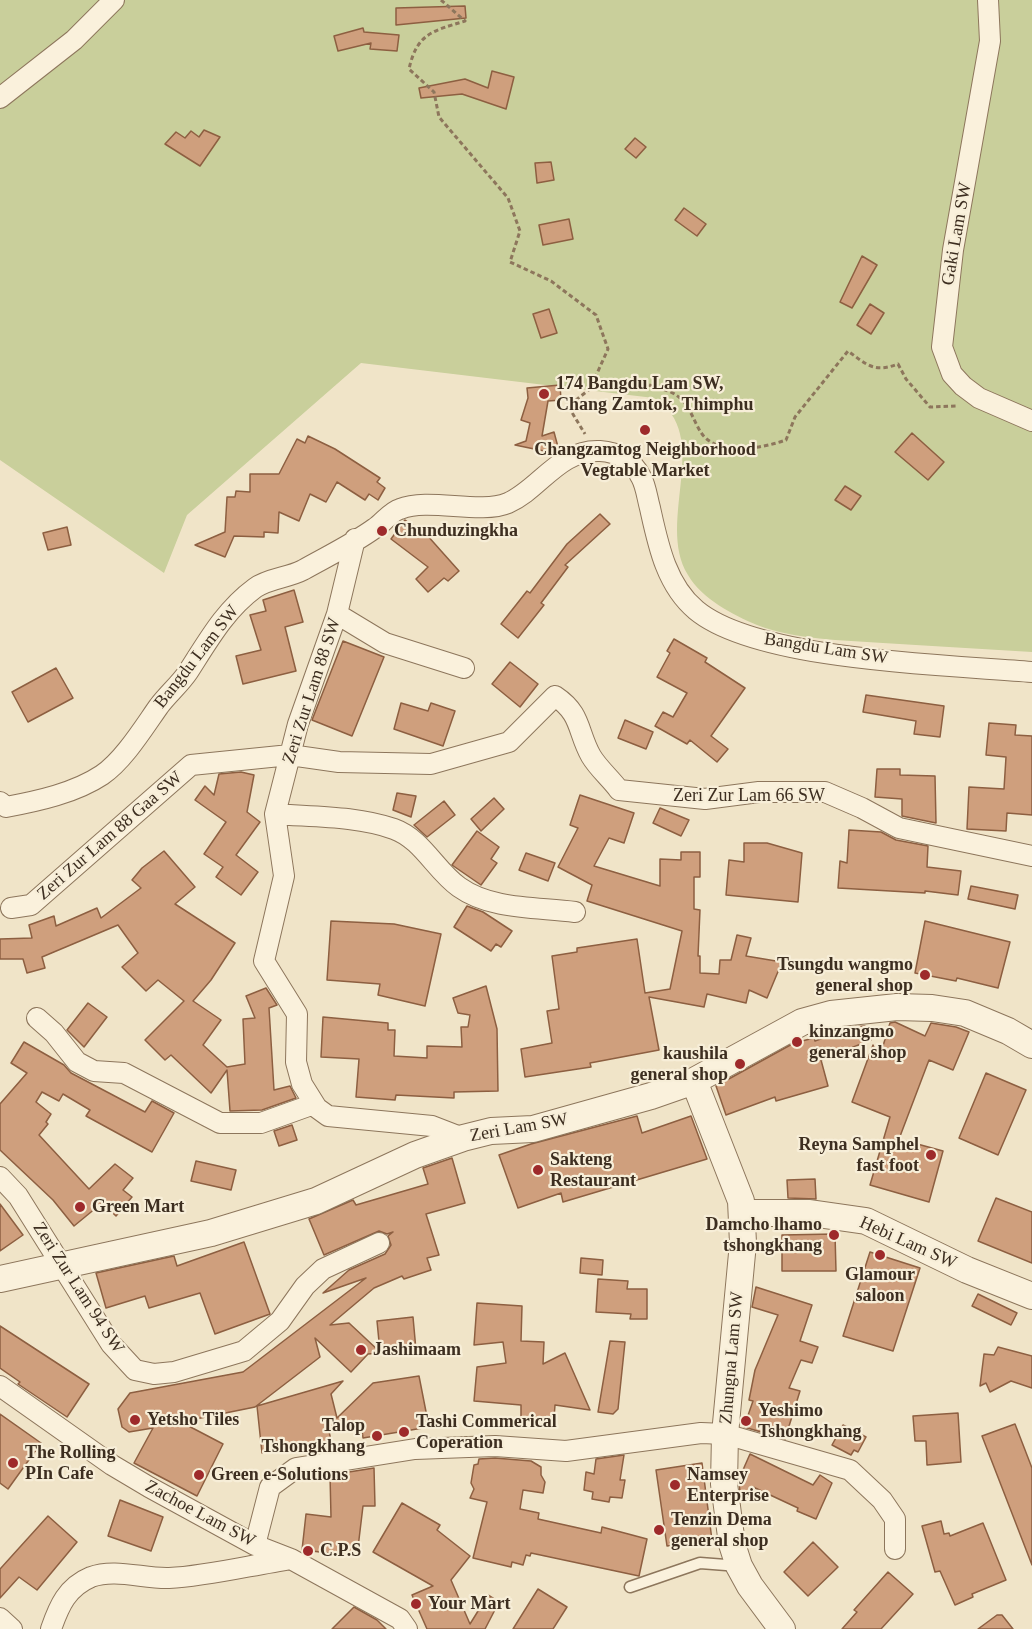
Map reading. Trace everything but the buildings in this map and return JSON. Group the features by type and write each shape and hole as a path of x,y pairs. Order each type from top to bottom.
{"street":[{"path":"0,98 65,47 114,0"},
{"name":"Gaki Lam SW","path":"988,0 990,41 953,250 942,347 952,374 963,386 979,398 1032,421"},
{"name":"Bangdu Lam SW","path":"0,802 6,807 41,800 104,774 143,730 160,704 188,672 213,631 257,586 300,572 374,529 400,508 460,505 483,507 507,503 562,463 581,453 596,451 617,454 635,468 644,485 669,573 686,601 714,622 781,644 841,655 1032,672"},
{"name":"Zeri Zur Lam 88 SW","path":"314,1104 302,1084 296,1062 297,1014 264,962 284,876 276,814 298,724 337,614 355,539"},
{"path":"337,614 385,643 464,668"},
{"name":"Zeri Zur Lam 66 SW","path":"244,758 290,755 339,762 431,764 509,742 555,696 570,706 578,720 592,757 620,790 705,799 759,792 825,792 899,828 1032,856"},
{"name":"Zeri Zur Lam 88 Gaa SW","path":"11,908 31,905 191,765 244,758"},
{"path":"276,814 363,822 396,830 417,845 459,887 488,902 575,912"},
{"name":"Zeri Lam SW","path":"0,1279 211,1233 316,1201 415,1155 463,1138 491,1131 533,1129 694,1081 802,1022 831,1014 897,1007 932,1008 965,1013 1008,1031 1032,1045"},
{"path":"37,1018 54,1033 77,1062 94,1071 124,1073 220,1123 261,1123 314,1104 328,1116 432,1126 463,1138"},
{"name":"Zhungna Lam SW","path":"694,1081 725,1156 744,1213 725,1434 724,1484 732,1544 750,1586 782,1629"},
{"name":"Zeri Zur Lam 94 SW","path":"0,1177 18,1196 111,1344 135,1370 154,1374 174,1372 244,1351 280,1321 305,1286 323,1269 378,1243"},
{"name":"Hebi Lam SW","path":"744,1213 810,1213 866,1221 967,1270 1032,1296"},
{"name":"Zachoe Lam SW","path":"0,1386 112,1465 255,1545 291,1559 400,1619 407,1629"},
{"path":"255,1545 270,1487 296,1468 415,1449 495,1446 566,1451 701,1433 725,1434 850,1470 882,1500 895,1519 896,1549"},
{"path":"51,1629 65,1597 78,1584 92,1577 107,1573 170,1578 291,1559"},
{"path":"0,1618 12,1629"}],"lane":[{"path":"630,1587 700,1563 740,1566"}],"path":[{"path":"441,0 465,21 431,32 413,50 410,69 434,92 440,117 508,198 519,231 510,262 551,281 596,315 608,349 590,389 568,406 596,451"},
{"path":"650,385 676,395 691,411 703,435 720,447 759,449 786,440 795,417 848,351 868,365 883,370 898,364 906,380 930,406 961,406"}],"green space":[{"path":"0,0 1032,0 1032,652 819,638 788,634 757,625 710,599 701,592 688,575 680,553 677,530 682,456 680,434 671,414 654,398 361,363 187,515 164,573 0,460"}],"place":[{"name":"174 Bangdu Lam SW, Chang Zamtok, Thimphu","path":"544,394"},
{"name":"Changzamtog Neighborhood Vegtable Market","path":"645,430"},
{"name":"Chunduzingkha","path":"382,531"},
{"name":"Tsungdu wangmo general shop","path":"925,975"},
{"name":"kinzangmo general shop","path":"797,1042"},
{"name":"kaushila general shop","path":"740,1064"},
{"name":"Reyna Samphel fast foot","path":"931,1155"},
{"name":"Sakteng Restaurant","path":"538,1170"},
{"name":"Green Mart","path":"80,1207"},
{"name":"Damcho lhamo tshongkhang","path":"834,1235"},
{"name":"Glamour saloon","path":"880,1255"},
{"name":"Jashimaam","path":"361,1350"},
{"name":"Yetsho Tiles","path":"135,1420"},
{"name":"Yeshimo Tshongkhang","path":"746,1421"},
{"name":"Tashi Commerical Coperation","path":"404,1432"},
{"name":"Talop Tshongkhang","path":"377,1436"},
{"name":"The Rolling PIn Cafe","path":"13,1463"},
{"name":"Green e-Solutions","path":"199,1475"},
{"name":"Namsey Enterprise","path":"675,1485"},
{"name":"Tenzin Dema general shop","path":"659,1530"},
{"name":"C.P.S","path":"308,1551"},
{"name":"Your Mart","path":"416,1604"}]}
